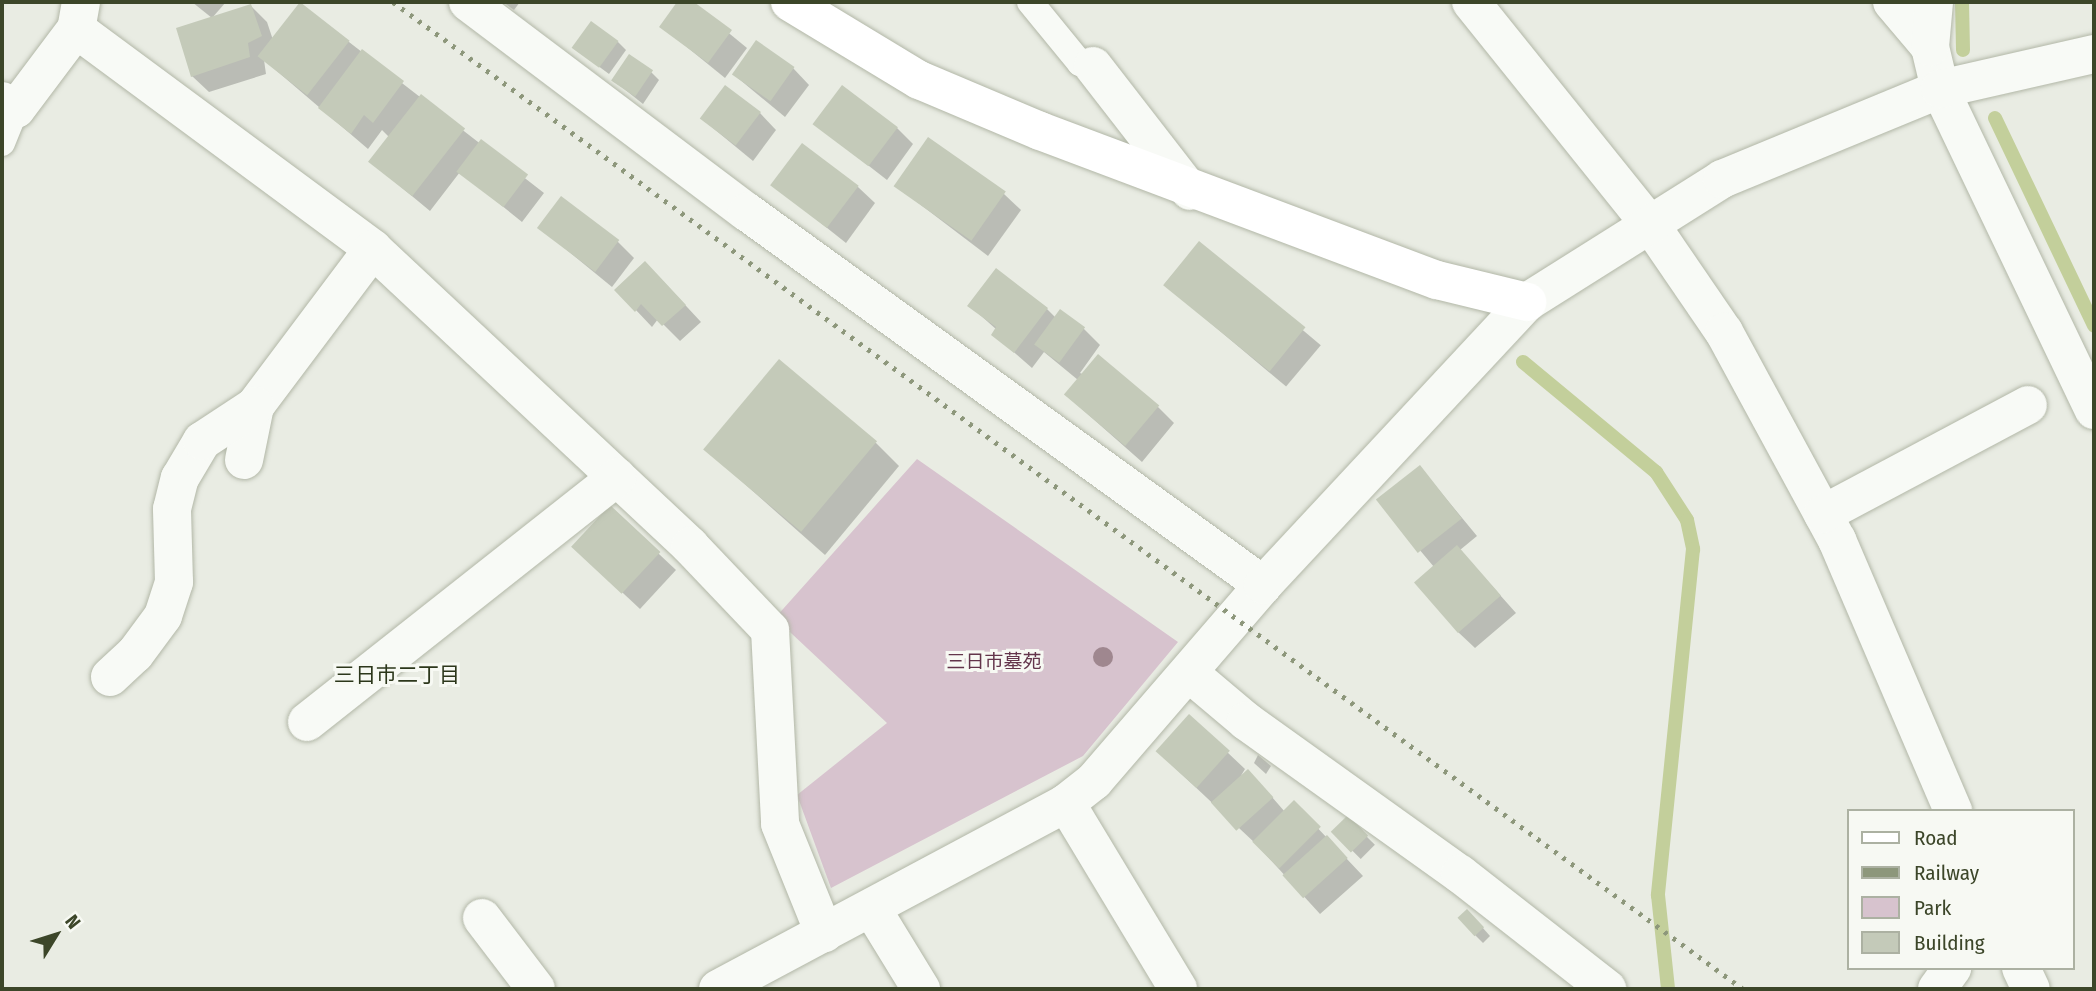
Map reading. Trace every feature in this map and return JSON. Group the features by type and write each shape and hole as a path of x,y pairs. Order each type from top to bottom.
{"street":[{"path":"468,2 747,212 1264,585"},
{"path":"790,2 919,80 1190,191 1437,280 1527,302"},
{"path":"1471,2 1652,226 1724,332 1823,514 1951,809"},
{"path":"1892,2 1930,47"},
{"path":"1934,2 1930,47 1940,89 2094,410"},
{"path":"6,118 78,16 373,249 617,477 771,629 780,824 824,933"},
{"path":"718,989 1066,803 1094,781 1264,585 1527,302 1652,226 1722,179 1940,89 2094,54"},
{"path":"1093,66 1190,191"},
{"path":"110,677 135,654 163,616 174,582 172,509 180,478 202,441 255,406 373,249"},
{"path":"1823,514 2028,405"},
{"path":"244,460 255,406"},
{"path":"307,722 617,477"},
{"path":"1189,673 1246,721 1460,874 1607,989"},
{"path":"1066,803 1178,989"},
{"path":"872,909 921,989"},
{"path":"482,918 536,989"},
{"path":"1937,989 1951,970"},
{"path":"2022,970 2031,989"}],"lane":[{"path":"1030,2 1080,63 1093,66"}],"green space":[{"name":"三日市墓苑","path":"917,459 1178,642 1083,756 831,888 797,795 887,723 775,618"}],"building":[{"path":"300,2 350,41 307,95 258,56"},
{"path":"677,2 694,2 732,30 708,63 659,27"},
{"path":"251,4 262,36 248,43 250,57 191,77 176,28"},
{"path":"591,21 619,41 599,68 572,48"},
{"path":"756,40 795,67 770,101 732,74"},
{"path":"362,49 404,81 373,123 364,115 351,134 318,108"},
{"path":"629,54 653,70 635,97 611,81"},
{"path":"725,85 761,112 736,146 700,119"},
{"path":"842,85 898,127 868,166 813,124"},
{"path":"421,94 465,128 412,196 368,162"},
{"path":"928,137 1006,191 971,241 894,186"},
{"path":"481,139 528,175 503,207 456,172"},
{"path":"802,143 859,186 827,228 770,185"},
{"path":"561,196 619,240 595,272 537,228"},
{"path":"1199,241 1305,327 1270,372 1163,285"},
{"path":"645,261 686,305 662,326 641,304 635,312 614,290"},
{"path":"996,268 1048,308 1014,353 991,335 996,327 967,306"},
{"path":"1060,309 1085,327 1059,363 1034,345"},
{"path":"1098,354 1159,405 1125,446 1064,395"},
{"path":"779,359 877,441 801,532 703,449"},
{"path":"1420,465 1462,519 1418,553 1376,499"},
{"path":"610,505 660,552 622,594 571,547"},
{"path":"1457,545 1501,596 1458,633 1414,582"},
{"path":"1189,714 1230,751 1196,788 1156,751"},
{"path":"1248,769 1273,797 1236,831 1211,802"},
{"path":"1294,800 1321,827 1279,869 1252,842"},
{"path":"1348,815 1368,836 1351,853 1331,832"},
{"path":"1327,835 1348,858 1303,898 1282,875"},
{"path":"1467,909 1484,927 1475,936 1457,918"}],"waterway":[{"path":"1962,2 1963,50"},
{"path":"1995,118 2094,326"},
{"path":"1523,362 1656,472 1687,520 1693,549 1658,895 1668,989"}],"railway":[{"path":"393,2 1743,989"}],"district":[{"name":"三日市二丁目","path":"397,675"}]}
